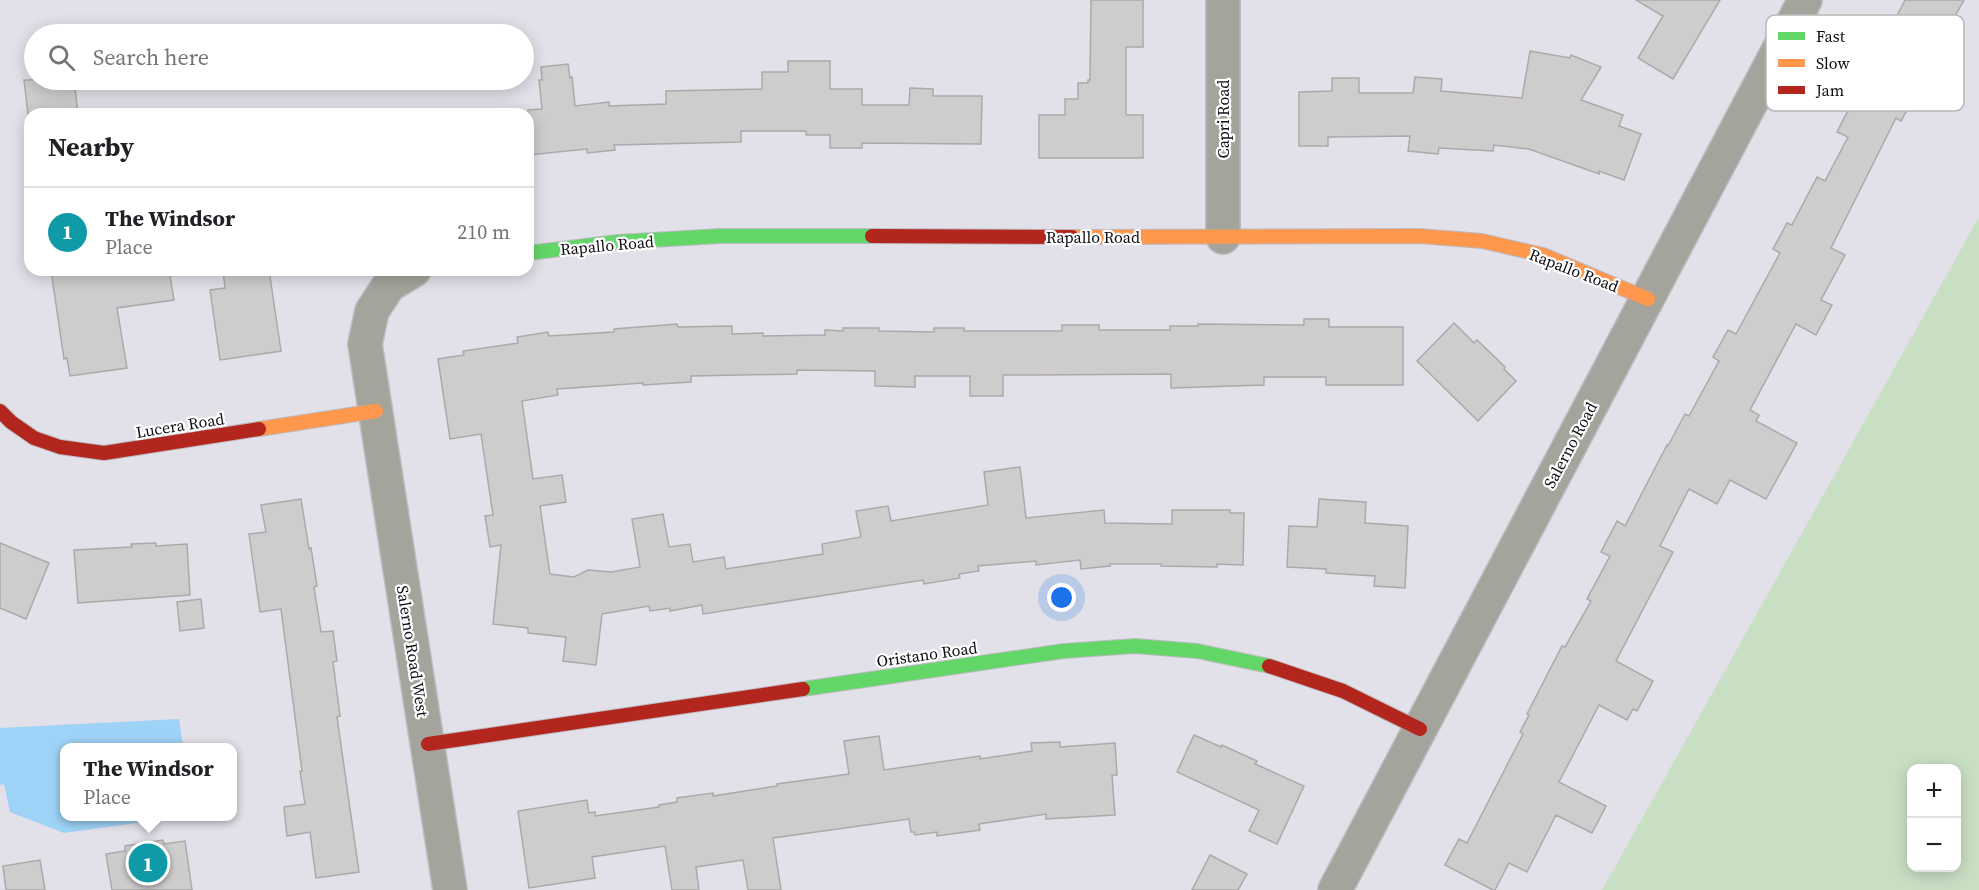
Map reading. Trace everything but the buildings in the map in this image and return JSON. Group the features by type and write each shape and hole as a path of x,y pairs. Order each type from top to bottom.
{"street":[{"name":"Capri Road","path":"1223,0 1223,237"},
{"name":"Salerno Road","path":"1797,15 1805,0"},
{"name":"Salerno Road","path":"1335,890 1766,74"},
{"name":"Rapallo Road","path":"534,252 618,243 720,236 1419,236 1482,241 1543,255 1648,299"},
{"path":"376,411 365,344 372,311 389,285 404,276"},
{"name":"Lucera Road","path":"0,411 10,424 38,440 66,450 104,453 376,411"},
{"name":"Salerno Road West","path":"376,411 450,890"},
{"name":"Oristano Road","path":"428,744 1064,651 1135,646 1197,651 1264,664 1343,690 1420,729"}],"green space":[{"path":"1979,217 1979,890 1602,890"}],"water":[{"path":"179,719 182,743 60,743 60,821 150,821 64,833 10,812 4,784 0,785 0,728"}],"traffic: fast":[{"path":"534,252 618,242 720,236 872,236"},
{"path":"803,689 1064,651 1135,646 1197,651 1269,666"}],"traffic: slow":[{"path":"1072,237 1419,236 1482,241 1543,255 1648,299"},
{"path":"259,429 376,411"}],"traffic: jam":[{"path":"872,236 1072,237"},
{"path":"0,411 34,438 60,447 104,453 259,429"},
{"path":"1269,666 1343,691 1420,729"},
{"path":"428,744 803,689"}],"place":[{"name":"The Windsor","path":"148,863"}]}
